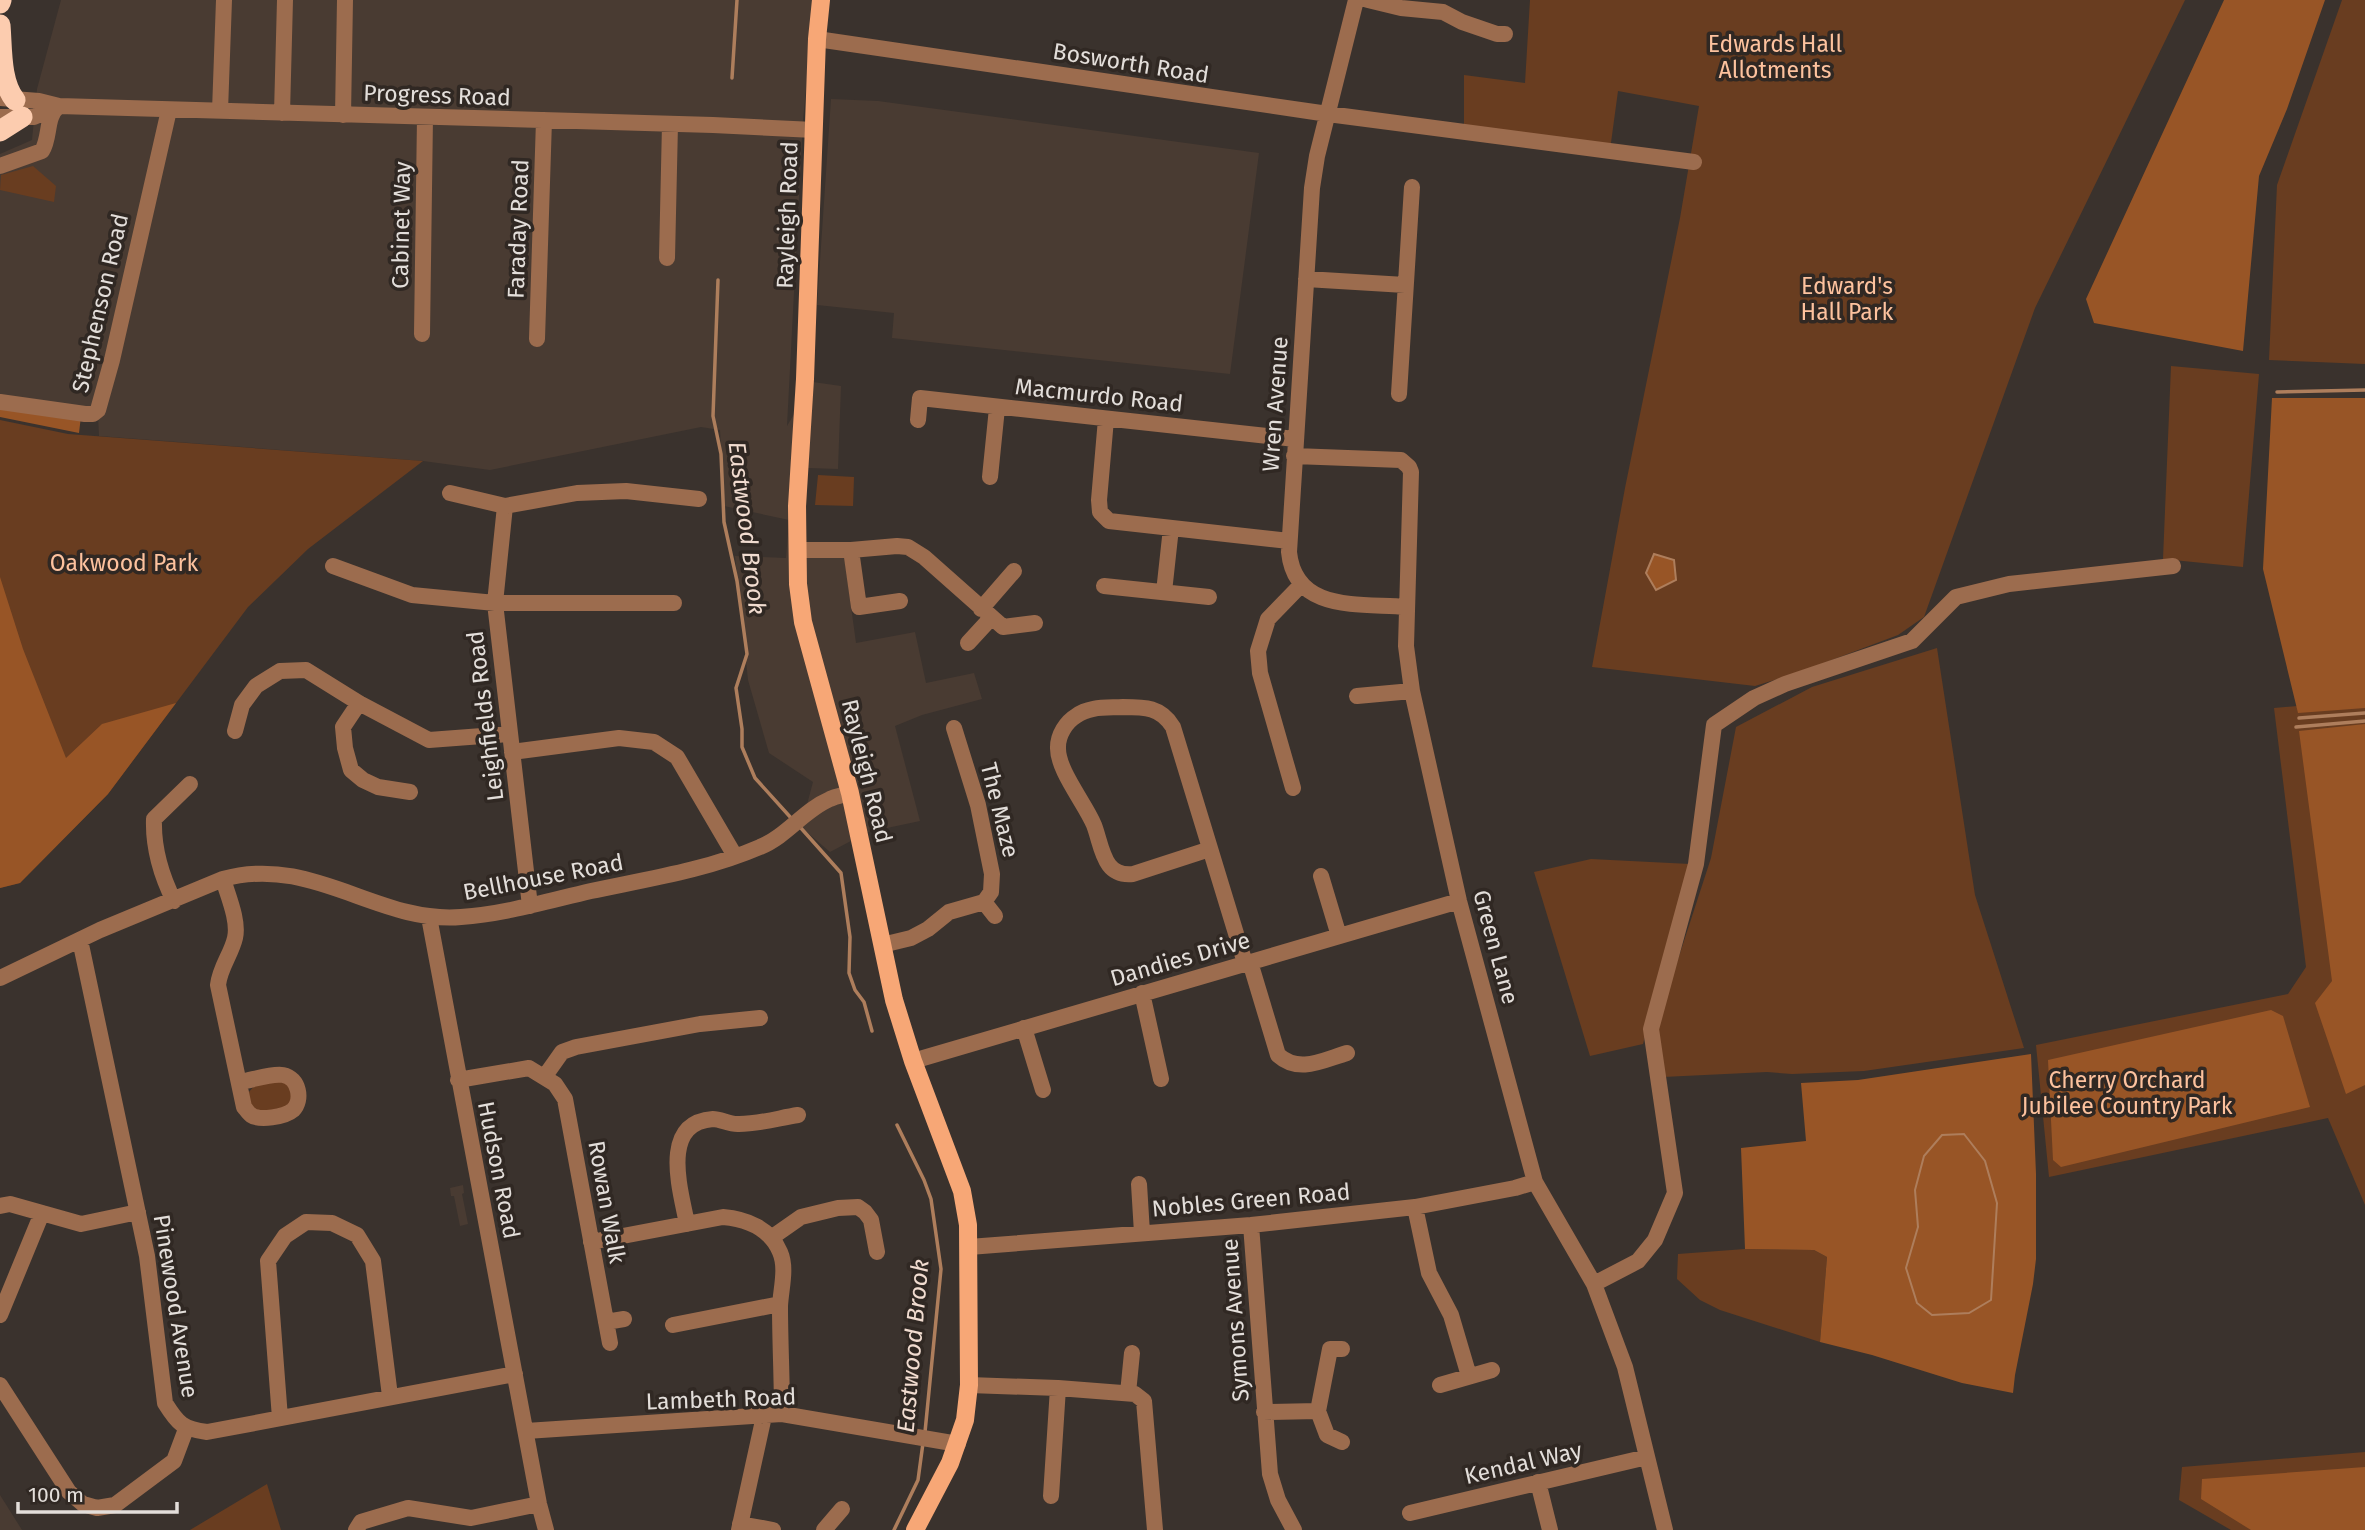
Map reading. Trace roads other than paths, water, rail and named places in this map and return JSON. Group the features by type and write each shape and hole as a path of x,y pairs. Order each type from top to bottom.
{"highway":[{"path":"0,25 5,82 18,108 0,131"}],"main road":[{"name":"Rayleigh Road","path":"821,0 817,39 797,550 798,584 803,622 850,793 894,1000 966,1209 969,1385 965,1420 950,1463 915,1530"}],"street":[{"path":"220,111 224,0"},
{"path":"282,113 285,0"},
{"path":"343,115 345,0"},
{"name":"Wren Avenue","path":"1301,585 1290,564 1289,541 1314,172 1356,0"},
{"path":"1368,0 1401,8 1440,11 1474,26 1505,34"},
{"name":"Bosworth Road","path":"817,39 1328,114 1694,162"},
{"name":"Progress Road","path":"0,117 38,101 59,106"},
{"path":"0,166 42,151 46,144 51,116 59,106"},
{"name":"Progress Road","path":"18,108 59,106 814,130"},
{"path":"18,108 44,119 49,130"},
{"name":"Stephenson Road","path":"0,401 85,414 95,412 101,405 169,110"},
{"name":"Cabinet Way","path":"422,334 425,117"},
{"name":"Faraday Road","path":"537,340 544,120"},
{"path":"667,258 670,124"},
{"path":"1399,394 1412,187"},
{"path":"1306,279 1405,285"},
{"name":"Macmurdo Road","path":"918,420 920,398 1295,439"},
{"path":"990,477 998,408"},
{"path":"1106,419 1098,500 1103,516 1114,522 1289,541"},
{"name":"Green Lane","path":"1294,456 1394,459 1401,460 1409,467 1412,478 1406,646 1412,691 1459,901 1535,1182 1594,1284 1625,1367 1665,1530"},
{"path":"450,493 505,506 577,493 625,491 699,499"},
{"path":"505,506 495,603 674,603"},
{"path":"1164,592 1171,528"},
{"path":"797,550 851,551 908,547 924,557 1005,628 1035,623"},
{"path":"851,551 859,607 900,601"},
{"name":"Leighfields Road","path":"333,566 412,594 495,603 530,906"},
{"path":"1594,1284 1637,1261 1655,1240 1675,1193 1651,1029 1696,864 1714,725 1754,698 1785,684 1912,640 1956,597 2009,584 2173,566"},
{"path":"968,643 1014,571"},
{"path":"1293,788 1259,673 1258,651 1268,620 1301,585 1314,595 1332,601 1406,607"},
{"path":"1104,586 1209,597"},
{"path":"236,731 242,705 256,685 280,671 306,670 429,740 509,734"},
{"path":"1357,696 1412,691"},
{"path":"359,702 343,727 351,770 377,787 410,792"},
{"path":"1210,849 1133,874 1121,874 1115,870 1105,857 1090,816 1059,756 1059,739 1069,721 1077,714 1097,708 1147,707 1162,713 1173,727 1278,1055 1288,1064 1301,1066 1347,1053"},
{"name":"The Maze","path":"954,729 978,805 991,867 990,892 984,902"},
{"path":"512,752 619,738 654,741 677,757 735,856"},
{"path":"174,901 159,867 154,819 190,784"},
{"name":"Bellhouse Road","path":"0,978 80,940 223,879 241,874 295,876 404,911 429,916 462,917 530,906 690,870 735,856 762,847 829,799 850,793"},
{"path":"1321,876 1339,936"},
{"path":"223,879 235,926 235,938 220,972 218,985 240,1082"},
{"name":"Dandies Drive","path":"913,1061 1459,901"},
{"path":"882,945 911,938 928,929 949,912 984,902 995,916"},
{"name":"Hudson Road","path":"429,916 458,1080 546,1530"},
{"name":"Pinewood Avenue","path":"80,940 148,1256 165,1403 186,1429 207,1432 515,1374"},
{"path":"1142,993 1161,1079"},
{"path":"458,1080 529,1068 545,1076 562,1052 576,1048 700,1024 760,1018"},
{"path":"1024,1028 1043,1090"},
{"name":"Rowan Walk","path":"545,1076 555,1084 565,1099 610,1343"},
{"path":"687,1224 676,1162 681,1140 693,1125 714,1119 737,1125 798,1115"},
{"name":"Nobles Green Road","path":"968,1247 1251,1225 1415,1207 1535,1182"},
{"path":"1139,1184 1142,1233"},
{"path":"0,1206 10,1204 81,1224 138,1212"},
{"path":"771,1238 801,1217 858,1206 871,1220 877,1252"},
{"path":"1415,1207 1429,1273 1451,1315 1469,1376"},
{"path":"0,1315 41,1213"},
{"path":"591,1242 723,1217 741,1219 758,1227 771,1238 780,1252 783,1274 780,1304 782,1414"},
{"path":"280,1418 268,1261 285,1236 306,1222 332,1223 357,1235 373,1261 390,1396"},
{"name":"Symons Avenue","path":"1251,1225 1270,1474 1278,1500 1294,1530"},
{"path":"683,1327 780,1304"},
{"path":"606,1322 624,1319"},
{"path":"1342,1349 1330,1349 1318,1411 1326,1436 1342,1442"},
{"path":"1128,1393 1132,1353"},
{"path":"1440,1385 1492,1370"},
{"path":"0,1385 69,1492 83,1504 97,1508 115,1505 174,1461 186,1429"},
{"path":"969,1385 1128,1393 1135,1394 1144,1401 1155,1530"},
{"path":"1051,1496 1058,1388"},
{"name":"Symons Avenue","path":"1264,1412 1318,1411"},
{"name":"Lambeth Road","path":"526,1431 782,1414 958,1444"},
{"path":"764,1416 739,1527 773,1530"},
{"name":"Kendal Way","path":"1410,1513 1647,1457"},
{"path":"1538,1482 1550,1530"},
{"path":"356,1530 361,1522 408,1508 471,1518 539,1504"},
{"path":"824,1530 842,1509"}],"water":[{"path":"1654,554 1674,560 1676,580 1656,590 1646,573"},
{"path":"1964,1134 1985,1161 1997,1203 1991,1300 1969,1313 1932,1315 1917,1303 1906,1268 1918,1227 1915,1190 1924,1156 1942,1135"}],"waterway":[{"name":"Eastwood Brook","path":"732,78 737,0"},
{"name":"Eastwood Brook","path":"718,280 713,416 721,454 724,522 737,581 747,654 736,688 742,747 755,778 792,819"},
{"path":"2277,392 2365,390"},
{"path":"2299,718 2365,713"},
{"path":"2296,727 2365,721"},
{"name":"Eastwood Brook","path":"800,827 841,873 850,937 849,973 855,990 864,1002 872,1031"},
{"name":"Eastwood Brook","path":"897,1125 931,1199 941,1269 925,1432"},
{"name":"Eastwood Brook","path":"894,1530 918,1480 923,1443"}],"park label":[{"name":"Edwards Hall Allotments","path":"1775,57"},
{"name":"Edward's Hall Park","path":"1847,299"},
{"name":"Oakwood Park","path":"124,563"},
{"name":"Cherry Orchard Jubilee Country Park","path":"2127,1093"}]}
